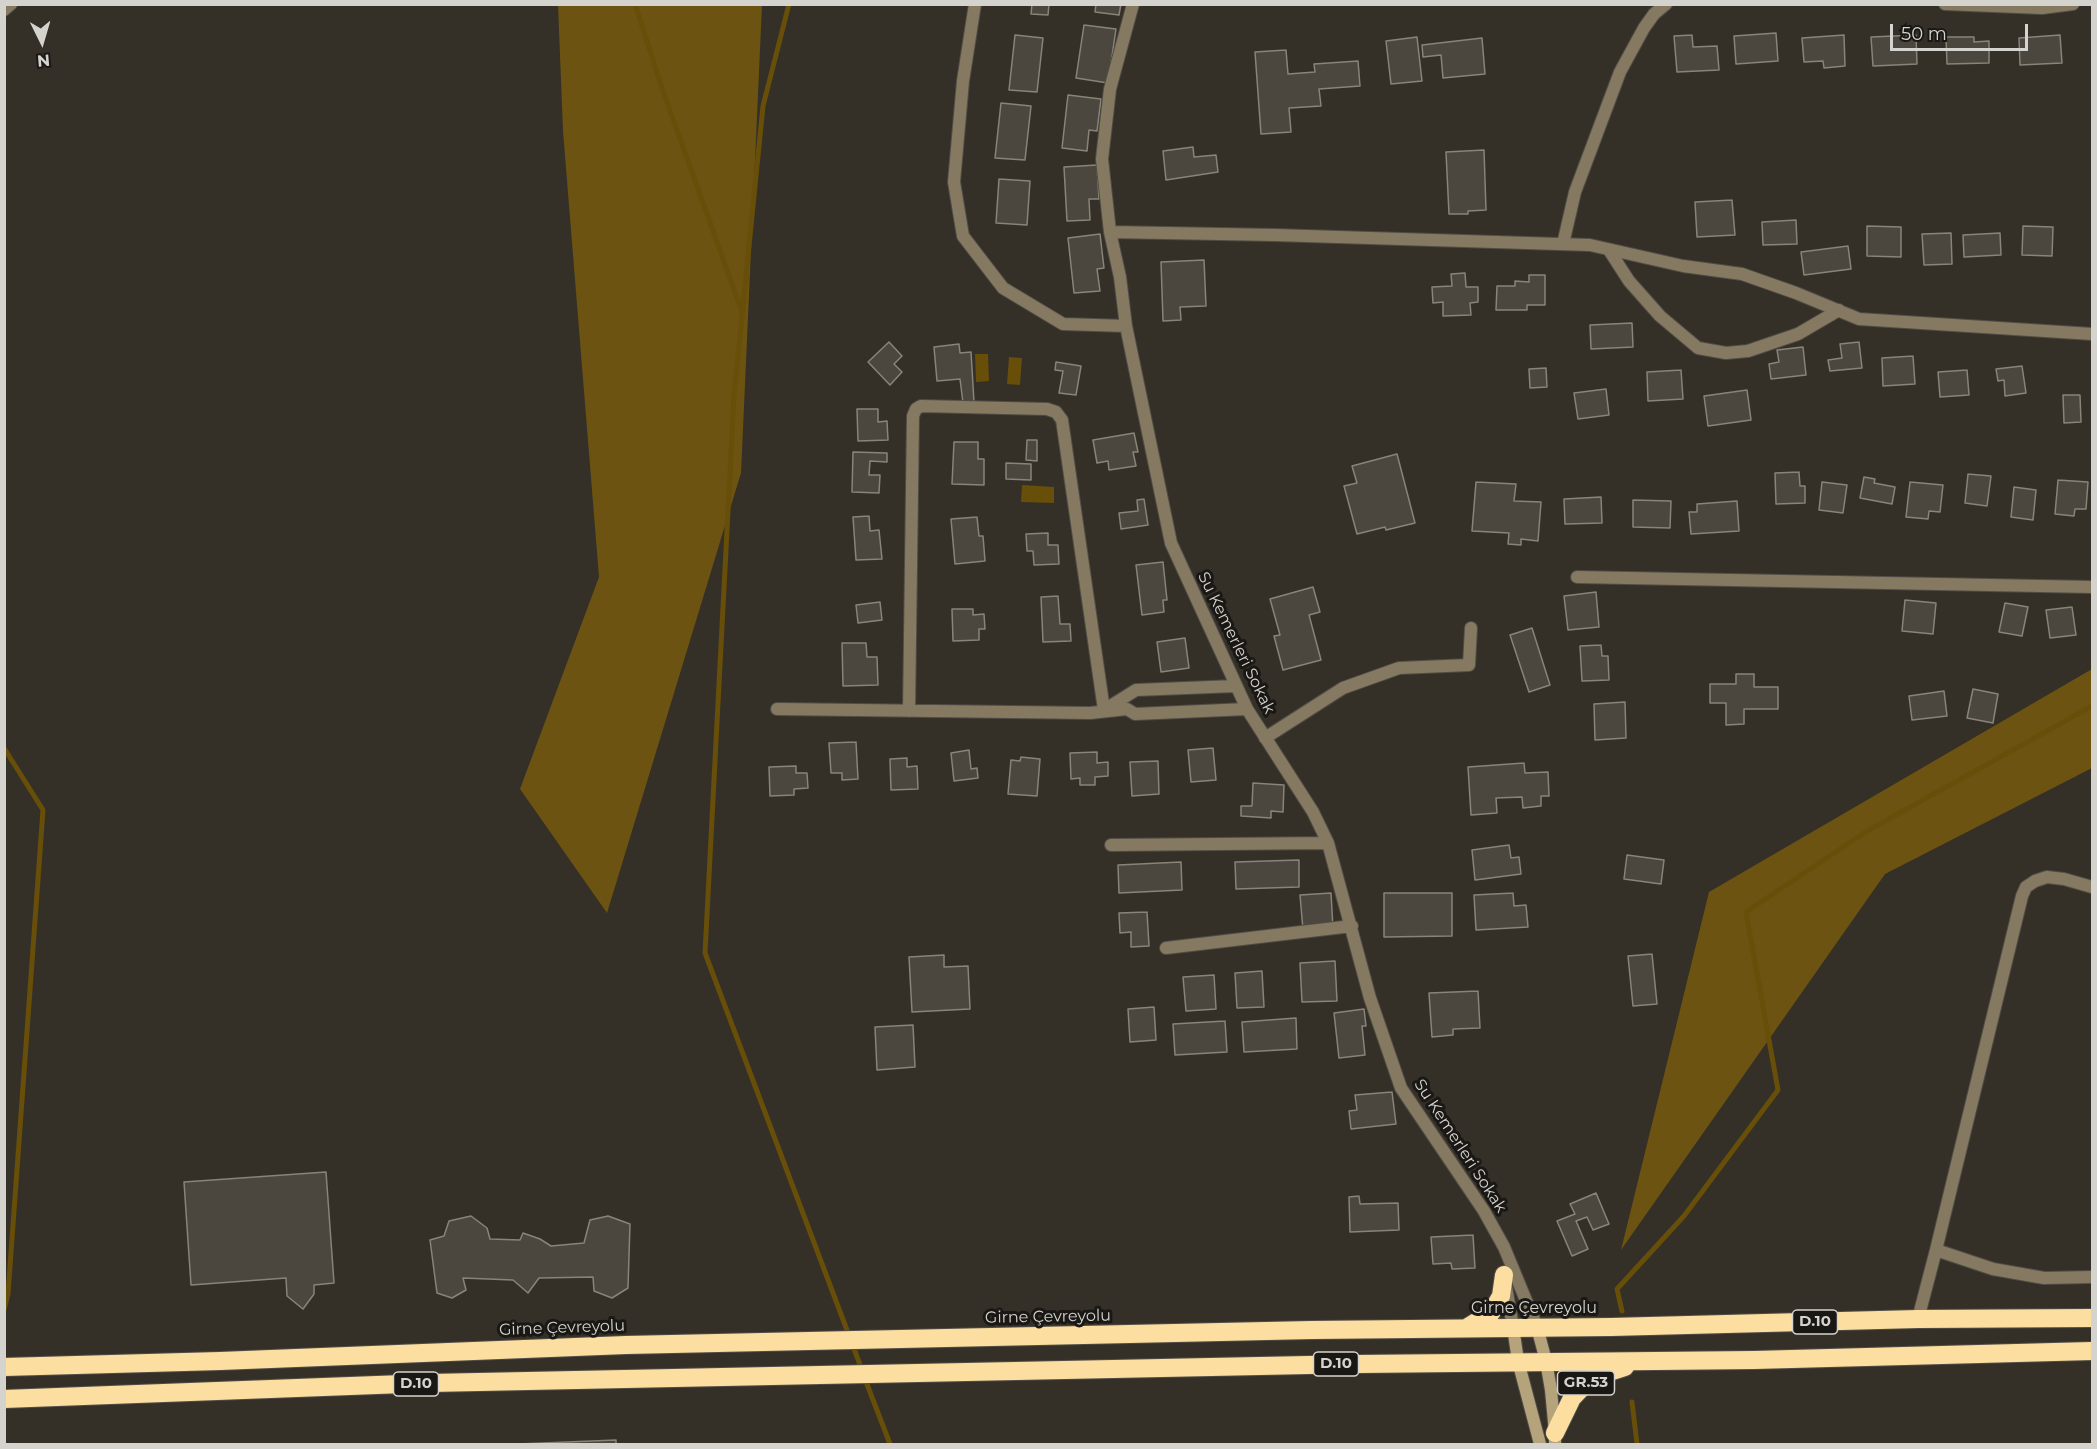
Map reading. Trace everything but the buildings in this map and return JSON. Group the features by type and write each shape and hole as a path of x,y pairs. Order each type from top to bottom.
{"highway":[{"path":"1468,1327 1491,1313 1501,1296 1504,1275"},
{"name":"Girne Çevreyolu","path":"4,1367 626,1345 1468,1327 1611,1327 1918,1319 2092,1318"},
{"name":"D.10","path":"4,1399 430,1383 2092,1351"},
{"name":"GR.53","path":"1555,1439 1572,1398 1591,1378 1641,1361"}],"street":[{"path":"4,10 11,4"},
{"path":"975,4 963,81 954,182 963,236 1003,288 1063,324 1126,326"},
{"name":"Su Kemerleri Sokak","path":"1133,4 1110,89 1102,159 1110,232 1120,277 1126,326 1170,543 1247,709 1313,812 1328,843 1370,998 1401,1088 1484,1210 1504,1247 1537,1327"},
{"path":"1563,244 1575,192 1620,72 1644,28 1654,14 1666,4"},
{"path":"1946,4 2042,8 2073,4"},
{"path":"1110,232 1590,246 1683,266 1742,274 1796,293 1858,319 2092,334"},
{"path":"1609,250 1629,281 1660,316 1698,348 1726,353 1748,351 1798,334 1839,310"},
{"path":"909,711 913,416 916,409 921,406 1047,409 1056,412 1062,420 1104,710"},
{"path":"1577,577 2092,587"},
{"path":"1265,738 1343,688 1400,668 1469,665 1471,627"},
{"path":"1104,710 1137,690 1236,686"},
{"path":"777,709 1090,713 1126,709 1135,714 1247,709"},
{"path":"1111,845 1328,843"},
{"path":"1918,1319 2022,896 2026,887 2047,877 2092,887"},
{"path":"1166,948 1352,926"},
{"path":"1504,1247 1504,1275 1518,1361 1540,1444"},
{"path":"1936,1250 1993,1269 2044,1278 2092,1277"},
{"name":"GR.53","path":"1537,1327 1546,1361 1555,1439"}],"shaded area":[{"path":"558,5 762,5 741,473 607,913 520,789 599,577 563,131"},
{"path":"975,354 988,354 989,381 976,382"},
{"path":"1009,357 1022,358 1020,385 1007,384"},
{"path":"1022,485 1054,487 1054,503 1021,502"},
{"path":"2092,669 2092,768 1885,874 1621,1250 1709,892"}],"waterway":[{"path":"635,4 663,91 742,312"},
{"path":"789,4 763,106 734,396 705,953 862,1370"},
{"path":"1622,1311 1617,1289 1684,1216 1778,1090 1746,912 1867,831 2092,706"},
{"path":"4,748 43,810 8,1294 4,1310"},
{"path":"865,1379 890,1444"},
{"path":"1632,1402 1637,1444"}]}
